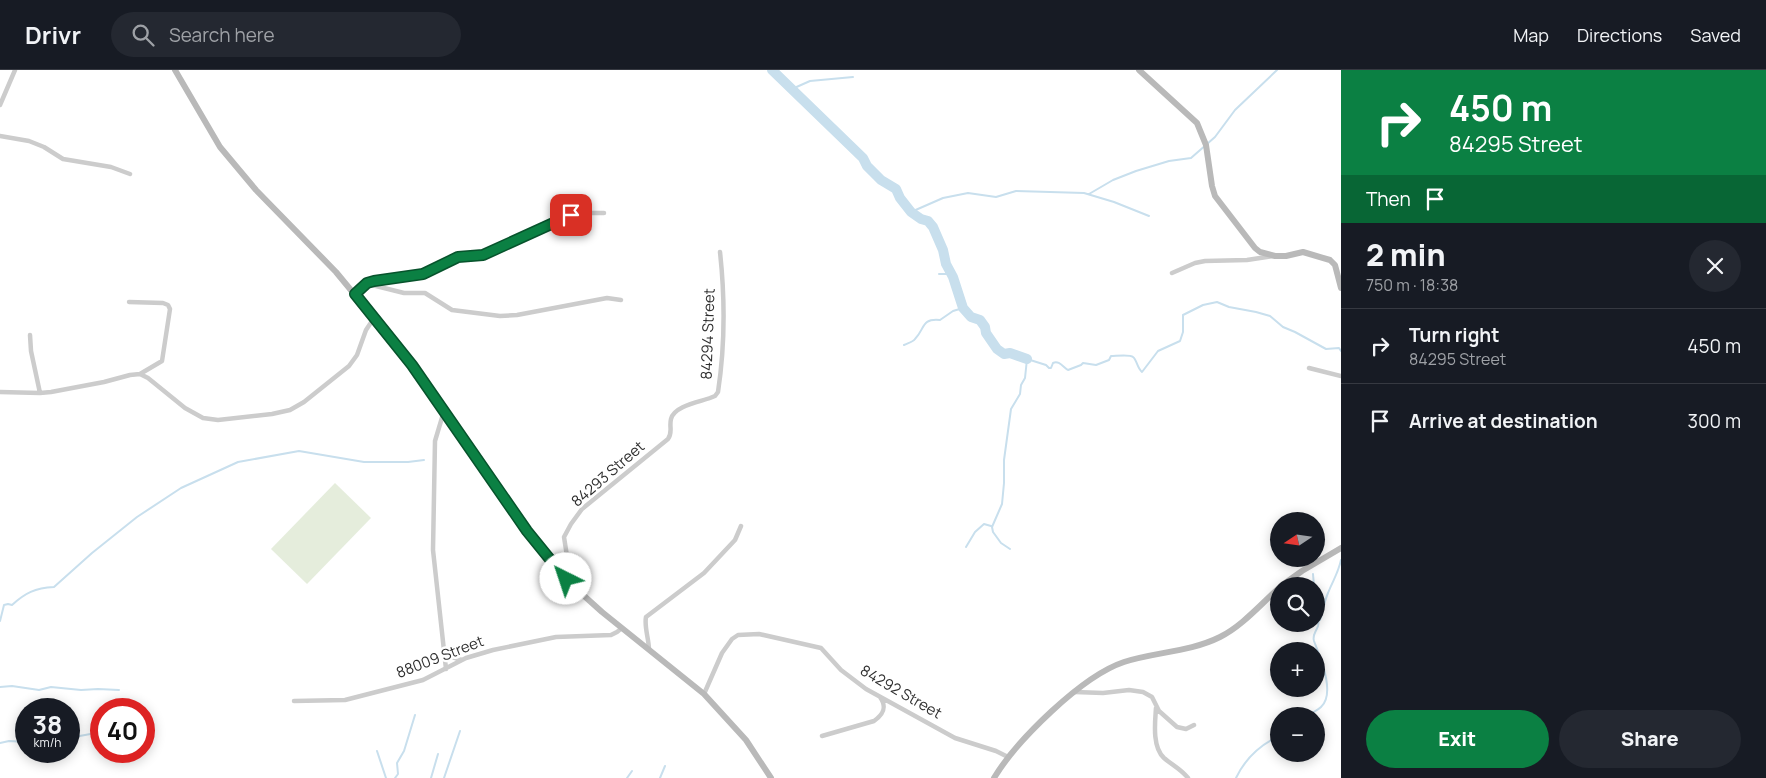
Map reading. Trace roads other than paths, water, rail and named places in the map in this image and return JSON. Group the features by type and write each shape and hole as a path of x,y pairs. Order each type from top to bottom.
{"street":[{"path":"0,105 15,70"},
{"path":"175,70 210,132 240,172 273,208 319,253 355,294 407,359 527,531 566,579 622,628 704,694 746,740 771,778"},
{"path":"1139,70 1196,123 1206,145 1212,186 1218,201 1255,248 1260,252 1275,256"},
{"path":"0,136 29,141 70,161 111,167 130,174"},
{"path":"355,294 367,283 423,274 458,257 483,255 571,215 604,213"},
{"name":"84294 Street","path":"671,420 673,415 680,409 710,398 718,392 723,336 723,276 720,252"},
{"path":"1172,273 1195,263 1205,261 1247,260 1286,256 1303,252 1330,260 1335,265 1341,288"},
{"path":"367,283 404,294 425,293 452,310 500,316 517,315 607,298 621,300"},
{"path":"0,392 40,393 140,374 162,361 170,309 168,305 163,303 129,302"},
{"path":"140,374 148,378 185,408 203,418 218,420 249,418 283,412 304,402 349,366 357,355 366,330 374,318"},
{"path":"30,335 31,351 40,393"},
{"path":"1309,368 1341,376"},
{"path":"444,411 435,441 432,550 446,669"},
{"name":"84293 Street","path":"566,579 569,569 564,537 571,524 588,504 668,439 671,430 671,420"},
{"path":"649,650 646,617 696,580 735,540 741,526"},
{"path":"1294,577 1341,548"},
{"path":"994,778 1008,757 1037,727 1075,692 1098,675 1125,662 1192,647 1221,636 1243,621 1270,596"},
{"name":"88009 Street","path":"294,701 345,700 423,680 462,660 493,650 556,637 610,635 622,628"},
{"name":"84292 Street","path":"704,694 722,653 728,644 738,636 753,634 821,648 841,670 866,689 955,738 996,751 1008,757"},
{"path":"445,655 462,660"},
{"path":"1075,692 1137,691 1152,697 1163,715 1177,727 1186,729 1194,725"},
{"path":"822,736 865,724 879,718 884,710 884,705 879,696"},
{"path":"1156,706 1156,736 1160,752 1164,758 1188,778"}],"waterway":[{"path":"772,70 863,158 867,166 881,180 896,189 900,198 911,212 921,219 928,221 933,227 943,250 946,264 953,277 963,308 971,317 980,320 997,349 1004,354 1010,353 1027,359"},
{"path":"1089,194 1113,180 1136,171 1169,161 1191,158 1215,137 1235,110 1277,70"},
{"path":"792,89 810,81 853,77"},
{"path":"911,212 943,198 968,193 996,197 1016,191 1084,193 1114,202 1149,216"},
{"path":"939,274 947,274 949,270"},
{"path":"1010,549 1001,543 993,532 992,527 1002,504 1004,460 1011,409 1020,394 1021,385 1025,378 1027,359 1046,365 1049,368 1051,368 1053,363 1057,362 1068,370 1083,363 1096,365 1109,360 1111,356 1131,356 1142,372 1158,351 1180,341 1183,332 1183,315 1203,305 1217,302 1229,307 1270,316 1283,327 1326,349 1339,348 1341,351"},
{"path":"904,345 914,340 926,322 940,320 953,311 963,308"},
{"path":"0,621 4,605 12,605 21,597 36,590 54,587 137,517 181,488 238,462 299,451 364,462 424,460"},
{"path":"966,547 975,532 984,524 991,526"},
{"path":"1325,603 1341,560"},
{"path":"1315,632 1314,639 1327,684 1325,701 1321,707"},
{"path":"0,687 12,686 39,690 51,687 81,690 119,690"},
{"path":"395,778 398,774 397,763 404,751 415,715"},
{"path":"444,778 460,731"},
{"path":"80,736 90,734"},
{"path":"0,743 15,741"},
{"path":"1236,778 1254,753 1270,742"},
{"path":"377,751 386,778"},
{"path":"431,778 438,754"},
{"path":"660,778 665,766"},
{"path":"627,778 632,771"}]}
